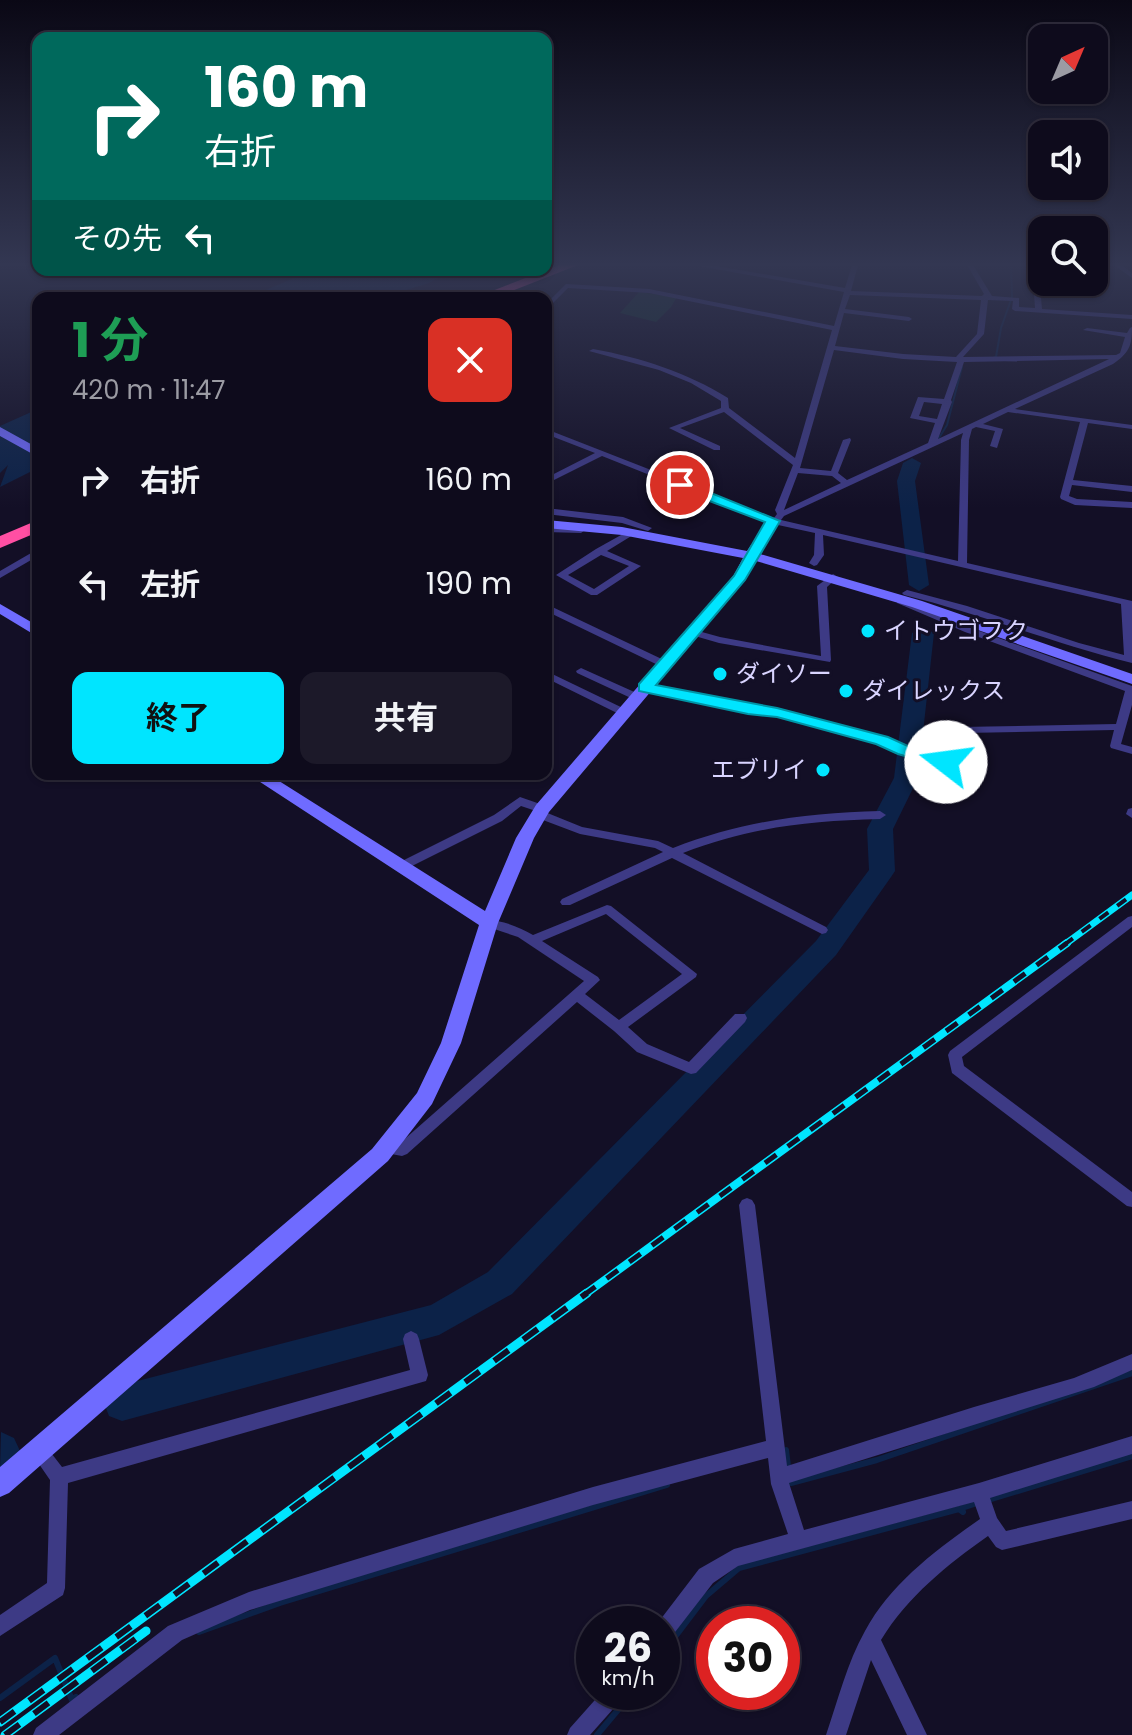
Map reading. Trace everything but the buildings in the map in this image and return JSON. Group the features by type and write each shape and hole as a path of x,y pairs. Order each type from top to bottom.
{"highway":[{"path":"0,543 32,528"}],"street":[{"path":"931,446 948,402 959,360 970,346"},
{"path":"777,517 1119,357 1125,346"},
{"path":"0,1484 385,1148 425,1098 451,1043 489,923 525,838 540,812 740,577 777,517 796,467 832,348 885,357 959,360 1119,357"},
{"path":"593,351 660,366 712,391 725,400 725,409"},
{"path":"941,422 914,418 921,399 948,402"},
{"path":"725,409 796,467 834,474 847,484"},
{"path":"717,448 673,428 725,409"},
{"path":"1009,410 1132,427"},
{"path":"1085,420 1064,497 1132,505"},
{"path":"972,427 999,429 994,446"},
{"path":"962,565 965,440 972,427"},
{"path":"0,431 32,450"},
{"path":"552,435 819,532 1129,603 1131,663 754,552 623,520 552,512"},
{"path":"834,474 847,440"},
{"path":"552,478 601,453"},
{"path":"1068,482 1132,489"},
{"path":"552,518 648,528"},
{"path":"552,527 608,530 814,563 903,596 1132,686 1115,746 1132,751"},
{"path":"814,563 819,555 819,532"},
{"path":"599,551 636,566 594,593 561,575 599,551 630,533"},
{"path":"0,575 32,556"},
{"path":"691,632 826,660 822,586 833,577"},
{"path":"0,608 32,629"},
{"path":"552,610 664,664"},
{"path":"581,671 641,692 777,712 946,762 956,750 960,730 1121,727"},
{"path":"552,677 606,707 623,712"},
{"path":"278,780 489,923 533,940 593,980 402,1150 385,1148"},
{"path":"402,866 498,818 520,801 580,830 658,845 822,930"},
{"path":"566,902 674,853 748,827 815,817 880,815"},
{"path":"533,940 607,909 691,974 619,1027"},
{"path":"1132,920 955,1055 957,1069 1132,1201"},
{"path":"577,995 642,1048 691,1069 740,1018"},
{"path":"747,1205 780,1477 799,1541"},
{"path":"59,1477 420,1375 411,1339"},
{"path":"780,1477 862,1455 947,1424 1101,1378 1132,1362"},
{"path":"680,1610 706,1576 734,1558 799,1541 984,1505 1132,1445"},
{"path":"43,1735 175,1633 249,1601 593,1496 777,1447"},
{"path":"0,1626 56,1588 59,1477 39,1451"},
{"path":"984,1505 1002,1541 1132,1510"},
{"path":"836,1735 871,1639 884,1618 984,1505"},
{"path":"871,1639 917,1735"},
{"path":"577,1735 599,1710"}],"water":[{"path":"32,412 32,471 0,487 8,465 0,473 0,426"}],"waterway":[{"path":"993,358 996,357 998,346"},
{"path":"939,438 947,425 962,367"},
{"path":"912,463 906,481 919,585"},
{"path":"122,1403 439,1319 500,1283 826,948 882,871 880,829 906,778 923,633"},
{"path":"790,1480 791,1483 877,1460 1132,1373"},
{"path":"783,1451 786,1450 788,1466"},
{"path":"985,1501 1132,1456"},
{"path":"199,1632 280,1603 667,1485"},
{"path":"959,1509 977,1503"},
{"path":"680,1630 706,1596 739,1568 959,1509"},
{"path":"959,1509 963,1512"},
{"path":"0,1698 55,1658 72,1700 76,1697"},
{"path":"597,1735 618,1710"}],"railway":[{"path":"1064,945 1132,895"},
{"path":"584,1295 1067,943"},
{"path":"0,1722 587,1293"},
{"path":"5,1735 146,1631"}],"place":[{"name":"イトウゴフク","path":"868,631"},
{"name":"ダイソー","path":"720,674"},
{"name":"ダイレックス","path":"846,691"},
{"name":"エブリイ","path":"823,770"}],"route":[{"path":"680,485 773,521 740,577 645,687 748,709 777,712 946,762"}]}
